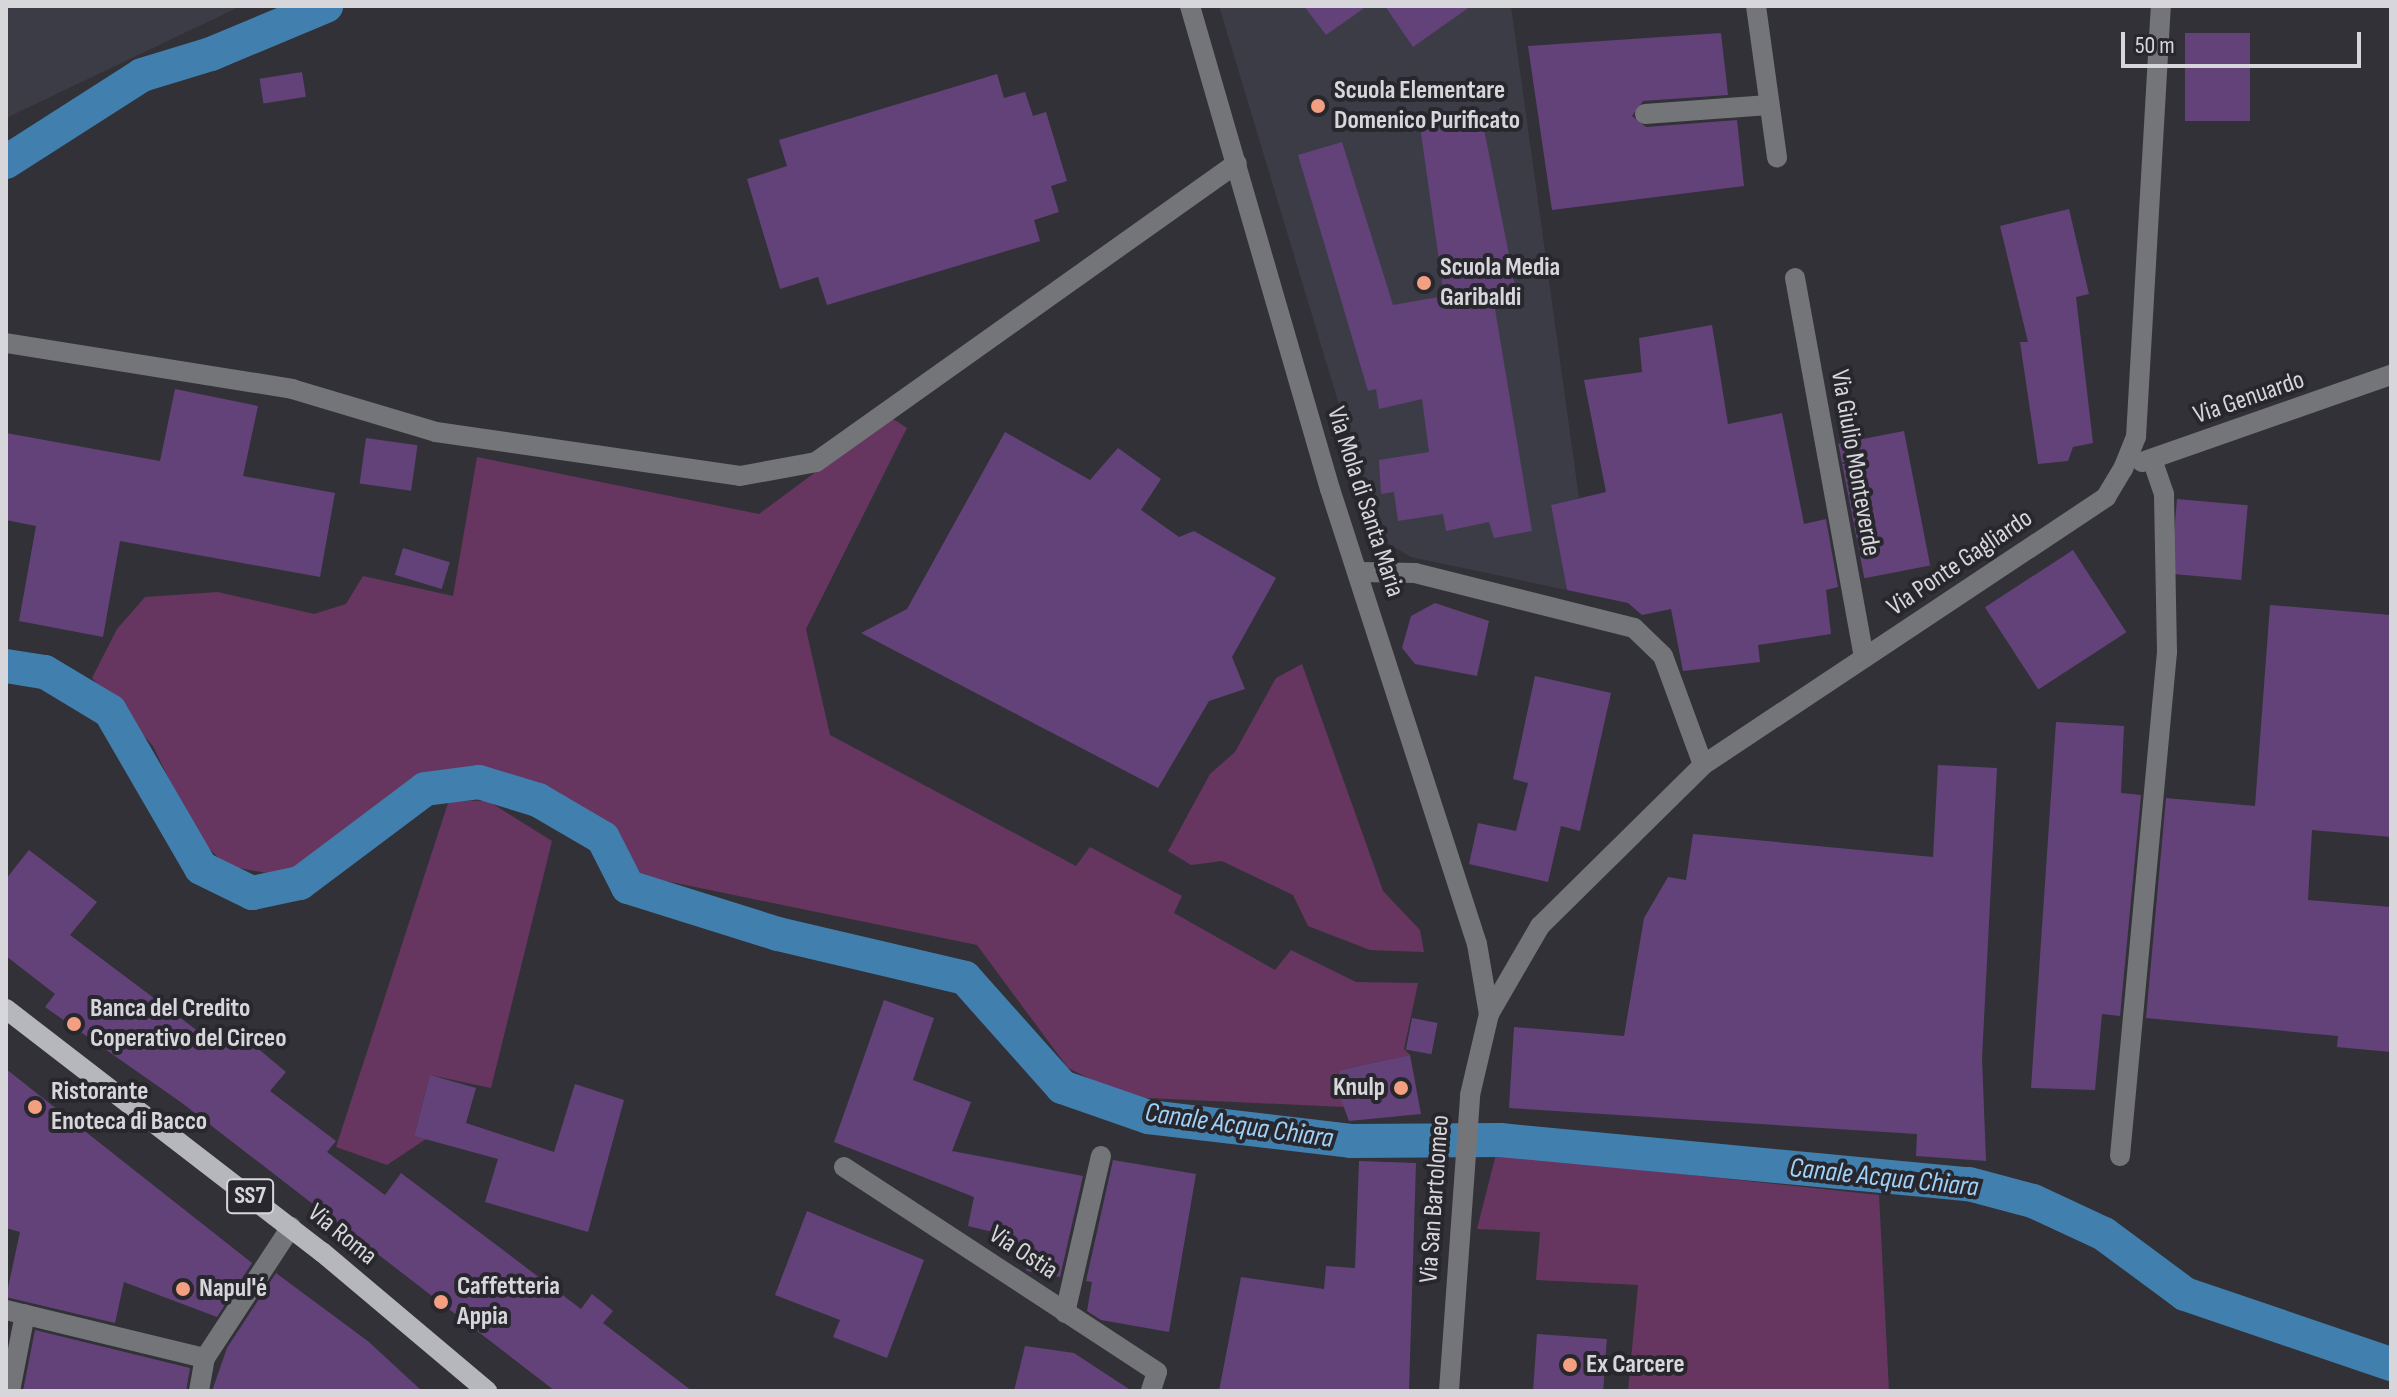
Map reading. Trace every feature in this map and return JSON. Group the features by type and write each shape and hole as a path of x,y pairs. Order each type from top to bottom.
{"main road":[{"name":"Via Roma","path":"6,1009 291,1227 487,1391"}],"street":[{"name":"Via Mola di Santa Maria","path":"1190,6 1330,489 1361,572 1477,944 1489,1014"},
{"path":"1756,6 1777,158"},
{"name":"Via Ponte Gagliardo","path":"1489,1014 1540,926 1703,765 2106,497 2123,469 2136,437 2161,6"},
{"path":"1645,114 1769,105"},
{"path":"6,343 292,389 436,432 740,476 816,462 1237,163"},
{"name":"Via Giulio Monteverde","path":"1795,278 1864,658"},
{"name":"Via Genuardo","path":"2123,469 2391,375"},
{"path":"2120,1156 2167,652 2164,494 2152,459"},
{"path":"1361,572 1415,573 1634,628 1663,656 1703,765"},
{"name":"Via San Bartolomeo","path":"1449,1391 1460,1164 1470,1095 1489,1014"},
{"path":"1065,1313 1101,1156"},
{"name":"Via Ostia","path":"844,1167 1157,1372 1151,1391"},
{"path":"199,1391 205,1358 291,1227"},
{"path":"10,1391 16,1312 205,1358"}],"shaded area":[{"path":"6,6 241,6 6,118"},
{"name":"Scuola Media Garibaldi","path":"1219,6 1511,6 1579,498 1551,505 1567,590 1411,557 1387,543 1374,521"},
{"path":"890,417 907,428 806,629 830,735 1076,866 1090,847 1182,896 1174,913 1275,970 1291,950 1356,982 1418,983 1404,1049 1410,1055 1340,1070 1344,1107 1126,1097 1068,1068 977,945 642,876 616,833 542,792 479,774 423,784 296,878 227,866 196,836 153,746 92,678 117,629 145,597 218,592 314,614 346,604 363,576 453,596 477,457 759,514"},
{"path":"1302,664 1383,891 1420,930 1424,952 1370,950 1308,926 1293,895 1222,861 1191,865 1168,851 1210,774 1235,752 1276,678"},
{"path":"449,800 488,801 552,841 491,1088 430,1075 414,1136 426,1139 387,1165 336,1147"},
{"path":"1496,1154 1879,1195 1889,1391 1628,1391 1638,1285 1536,1280 1540,1232 1477,1229"}],"building":[{"path":"1304,6 1367,6 1326,35"},
{"path":"1385,6 1471,6 1413,47"},
{"path":"1721,33 1728,95 1643,101 1632,116 1646,127 1737,120 1744,186 1552,210 1528,46"},
{"path":"2185,33 2250,33 2250,121 2185,121"},
{"path":"302,72 306,97 263,103 260,79"},
{"path":"997,74 1004,98 1025,92 1033,116 1046,112 1067,181 1051,186 1059,212 1034,220 1040,241 827,305 818,277 780,289 747,179 787,166 779,140"},
{"path":"1481,114 1517,295 1494,303 1532,531 1494,538 1489,522 1446,531 1443,514 1398,521 1394,492 1381,494 1379,460 1429,452 1422,399 1379,409 1376,389 1368,391 1298,155 1342,142 1393,305 1444,296 1420,126"},
{"path":"2069,209 2089,294 2076,297 2093,443 2073,447 2068,461 2038,464 2020,342 2028,342 2000,226"},
{"path":"1712,325 1728,424 1782,413 1804,524 1826,519 1838,587 1826,590 1831,634 1758,645 1760,662 1683,671 1671,609 1642,615 1628,603 1567,590 1551,505 1606,492 1584,380 1642,372 1639,338"},
{"path":"175,389 258,406 243,476 335,493 320,577 120,541 103,637 19,621 36,526 6,520 6,433 160,461"},
{"path":"1904,431 1930,565 1864,578 1838,444"},
{"path":"1005,432 1090,480 1118,448 1161,479 1141,510 1179,537 1194,531 1276,578 1232,657 1245,689 1209,701 1158,788 861,633 907,609"},
{"path":"366,438 417,445 411,491 360,484"},
{"path":"2177,499 2248,505 2241,580 2170,574"},
{"path":"403,548 450,562 442,589 395,575"},
{"path":"2073,550 2126,632 2038,689 1985,607"},
{"path":"1435,603 1489,621 1477,676 1415,664 1402,648 1411,616"},
{"path":"2270,605 2391,615 2391,837 2312,830 2308,900 2391,907 2391,1052 2337,1047 2338,1036 2146,1018 2166,798 2255,806"},
{"path":"1535,676 1611,693 1580,831 1561,826 1548,882 1469,864 1478,823 1516,831 1528,783 1513,779"},
{"path":"2056,722 2124,726 2121,793 2141,795 2120,1016 2102,1014 2095,1090 2031,1088"},
{"path":"1938,765 1997,768 1982,1058 1986,1161 1916,1156 1917,1134 1509,1108 1514,1027 1624,1036 1644,918 1668,877 1686,880 1693,834 1933,857"},
{"path":"29,850 97,902 70,935 223,1050 238,1032 286,1072 270,1091 336,1141 327,1152 385,1195 401,1173 581,1309 592,1294 613,1311 603,1323 692,1391 555,1391 182,1103 45,1007 55,994 6,956 6,879"},
{"path":"884,1000 934,1018 913,1080 971,1102 952,1151 1083,1176 1060,1277 1027,1271 1016,1251 996,1246 997,1233 968,1226 974,1197 834,1142"},
{"path":"1412,1018 1438,1023 1431,1054 1406,1049"},
{"path":"1410,1055 1421,1114 1349,1121 1337,1089 1340,1070"},
{"path":"6,1069 252,1263 217,1317 124,1282 115,1323 6,1297 20,1232 6,1228"},
{"path":"430,1075 476,1088 466,1123 554,1152 575,1084 624,1100 588,1232 485,1202 498,1159 414,1136"},
{"path":"1113,1160 1196,1174 1169,1332 1101,1320 1087,1311 1092,1282 1086,1281"},
{"path":"1359,1161 1416,1163 1409,1391 1219,1391 1241,1277 1324,1289 1326,1266 1355,1268"},
{"path":"807,1211 924,1260 887,1358 833,1337 840,1320 775,1295"},
{"path":"276,1273 369,1342 422,1391 212,1391 227,1348"},
{"path":"35,1330 190,1368 186,1391 23,1391"},
{"name":"Ex Carcere","path":"1537,1334 1607,1339 1603,1391 1533,1391"},
{"path":"1025,1346 1074,1353 1132,1391 1014,1391"}],"waterway":[{"path":"6,162 142,75 211,54 326,6"},
{"name":"Canale Acqua Chiara","path":"6,666 45,672 110,711 201,868 252,893 300,883 425,789 479,782 538,800 603,838 628,887 778,934 965,978 1062,1087 1148,1117 1351,1141 1500,1140 1969,1184 2033,1201 2104,1234 2185,1294 2391,1364"}],"place":[{"name":"Scuola Elementare Domenico Purificato","path":"1318,106"},
{"name":"Scuola Media Garibaldi","path":"1424,283"},
{"name":"Banca del Credito Coperativo del Circeo","path":"74,1024"},
{"name":"Knulp","path":"1401,1088"},
{"name":"Ristorante Enoteca di Bacco","path":"35,1107"},
{"name":"Napul'é","path":"183,1289"},
{"name":"Caffetteria Appia","path":"441,1302"},
{"name":"Ex Carcere","path":"1570,1365"}]}
